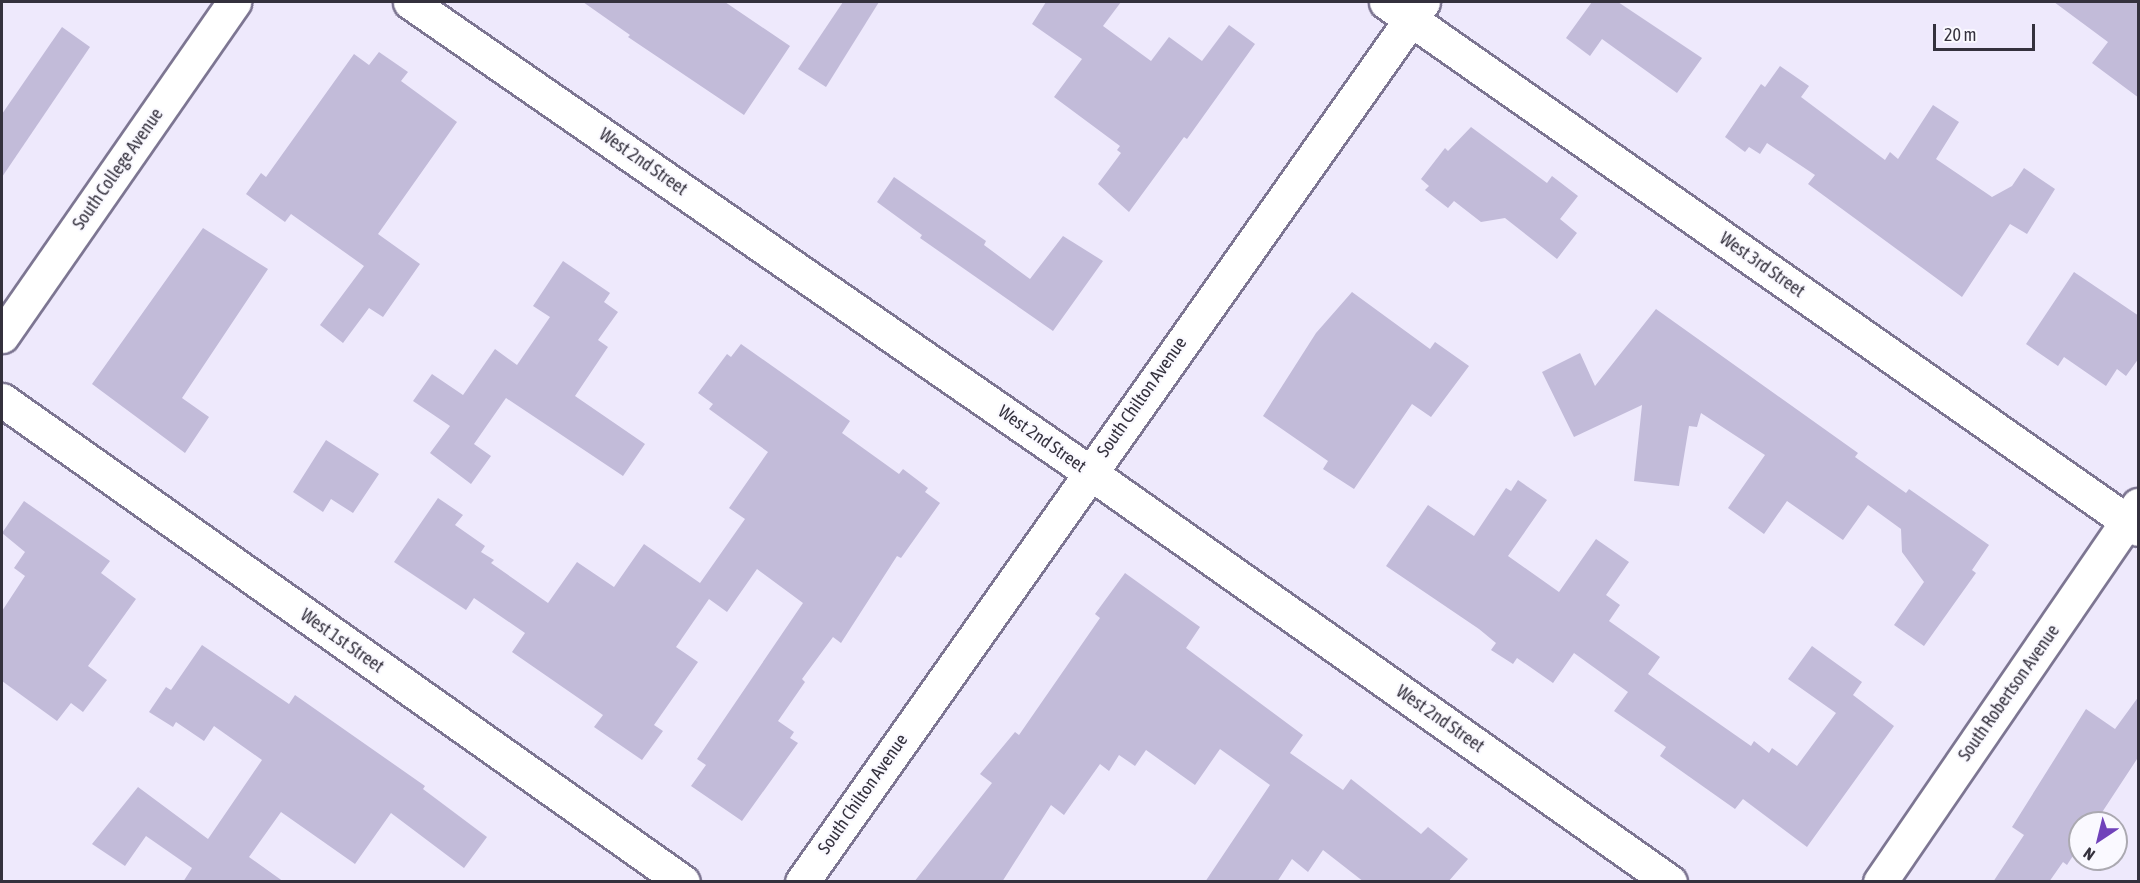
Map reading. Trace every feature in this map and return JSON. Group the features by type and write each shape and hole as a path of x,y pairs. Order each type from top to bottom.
{"street":[{"name":"South College Avenue","path":"2,336 234,2"},
{"name":"West 2nd Street","path":"410,2 1089,472 1670,882"},
{"name":"South Chilton Avenue","path":"802,882 1089,472 1407,7"},
{"name":"West 3rd Street","path":"1407,7 2135,518"},
{"name":"West 1st Street","path":"2,400 683,882"},
{"name":"South Robertson Avenue","path":"1880,882 2135,518"}],"building":[{"path":"583,2 725,2 790,46 744,115 628,37 630,35"},
{"path":"843,2 879,2 826,87 798,69"},
{"path":"1046,2 1121,2 1103,26 1151,61 1169,37 1202,61 1229,25 1255,44 1187,139 1184,137 1129,212 1098,184 1121,153 1117,150 1120,146 1054,97 1082,59 1032,24"},
{"path":"1592,2 1618,2 1702,58 1677,93 1602,39 1590,56 1566,38"},
{"path":"2054,2 2139,2 2139,98 2092,63 2108,42"},
{"path":"62,27 90,47 2,177 2,114"},
{"path":"379,52 408,72 401,81 457,122 378,234 420,264 383,317 369,308 343,343 320,325 364,266 291,214 285,222 246,194 261,173 266,177 354,54 369,65"},
{"path":"1780,66 1809,86 1801,97 1885,160 1890,152 1898,159 1933,105 1959,122 1936,159 1992,197 2012,186 2024,168 2055,189 2027,234 2010,224 1962,297 1808,184 1815,175 1767,143 1760,154 1749,147 1745,152 1725,137 1761,84 1765,87"},
{"path":"1471,127 1547,183 1552,176 1578,196 1560,219 1577,233 1557,259 1505,218 1481,222 1454,201 1448,208 1425,190 1429,186 1421,179 1445,148 1448,151"},
{"path":"894,177 986,241 984,245 1030,279 1063,236 1103,261 1053,331 920,238 922,235 877,202"},
{"path":"203,228 268,269 182,398 209,417 185,453 92,384"},
{"path":"563,261 610,293 604,302 618,312 598,340 608,347 575,396 645,444 623,476 506,398 474,444 491,456 471,484 430,453 450,426 413,401 432,374 463,395 495,349 517,365 550,317 533,306"},
{"path":"2074,272 2139,316 2139,358 2126,376 2117,369 2106,386 2064,357 2058,366 2026,344"},
{"path":"1352,292 1430,349 1435,342 1469,366 1431,417 1412,404 1354,489 1323,469 1328,461 1263,416 1316,333"},
{"path":"1656,309 1858,453 1855,457 1906,493 1909,489 1989,545 1972,570 1976,573 1924,646 1894,625 1924,582 1902,552 1901,529 1868,505 1843,540 1787,501 1764,534 1728,508 1765,455 1701,413 1697,427 1689,426 1679,486 1634,481 1642,405 1574,437 1542,372 1580,353 1595,386"},
{"path":"741,344 850,421 842,433 899,474 903,469 928,488 925,492 940,503 901,558 897,556 841,643 833,637 802,679 805,682 778,721 794,732 790,738 798,743 742,821 691,786 706,765 697,759 803,603 757,569 727,612 709,599 676,647 698,662 654,725 663,731 642,760 594,727 603,715 512,652 525,633 474,598 466,610 394,562 438,498 463,515 455,525 485,546 481,552 494,560 491,563 548,603 577,562 614,587 644,544 700,583 745,519 729,508 768,452 709,409 713,404 698,393 727,354 731,357"},
{"path":"326,440 379,474 353,513 331,499 323,512 293,492"},
{"path":"1518,480 1547,500 1508,556 1559,592 1596,539 1629,562 1606,595 1620,605 1609,621 1660,657 1648,674 1751,746 1754,741 1769,753 1772,748 1797,766 1836,713 1788,679 1812,646 1862,682 1853,695 1894,726 1807,847 1743,799 1735,809 1660,756 1666,747 1614,711 1628,692 1574,653 1553,683 1517,658 1513,664 1491,650 1496,643 1479,629 1386,566 1428,505 1474,536 1506,488 1511,491"},
{"path":"24,501 110,561 101,573 136,599 88,666 107,680 83,712 71,703 57,721 2,681 2,611 25,576 14,568 25,552 2,533"},
{"path":"1125,573 1200,627 1186,648 1303,735 1290,753 1343,790 1351,779 1421,834 1428,827 1468,859 1448,882 1364,882 1323,850 1308,872 1292,859 1277,882 1205,882 1270,785 1220,749 1195,785 1146,750 1135,766 1119,755 1109,771 1100,764 1064,815 1051,805 1002,882 914,882 992,783 980,774 1015,732 1019,735 1100,618 1095,614"},
{"path":"202,645 289,704 295,695 425,786 423,789 487,837 464,868 391,813 355,864 281,812 249,857 284,882 183,882 192,868 146,836 125,866 92,844 138,787 208,839 262,760 214,726 204,741 176,722 173,727 149,712 166,687 171,690"},
{"path":"2139,696 2139,756 2103,811 2068,811 2067,865 2063,862 2049,882 1993,882 2024,835 2012,827 2086,709 2115,729"}]}
